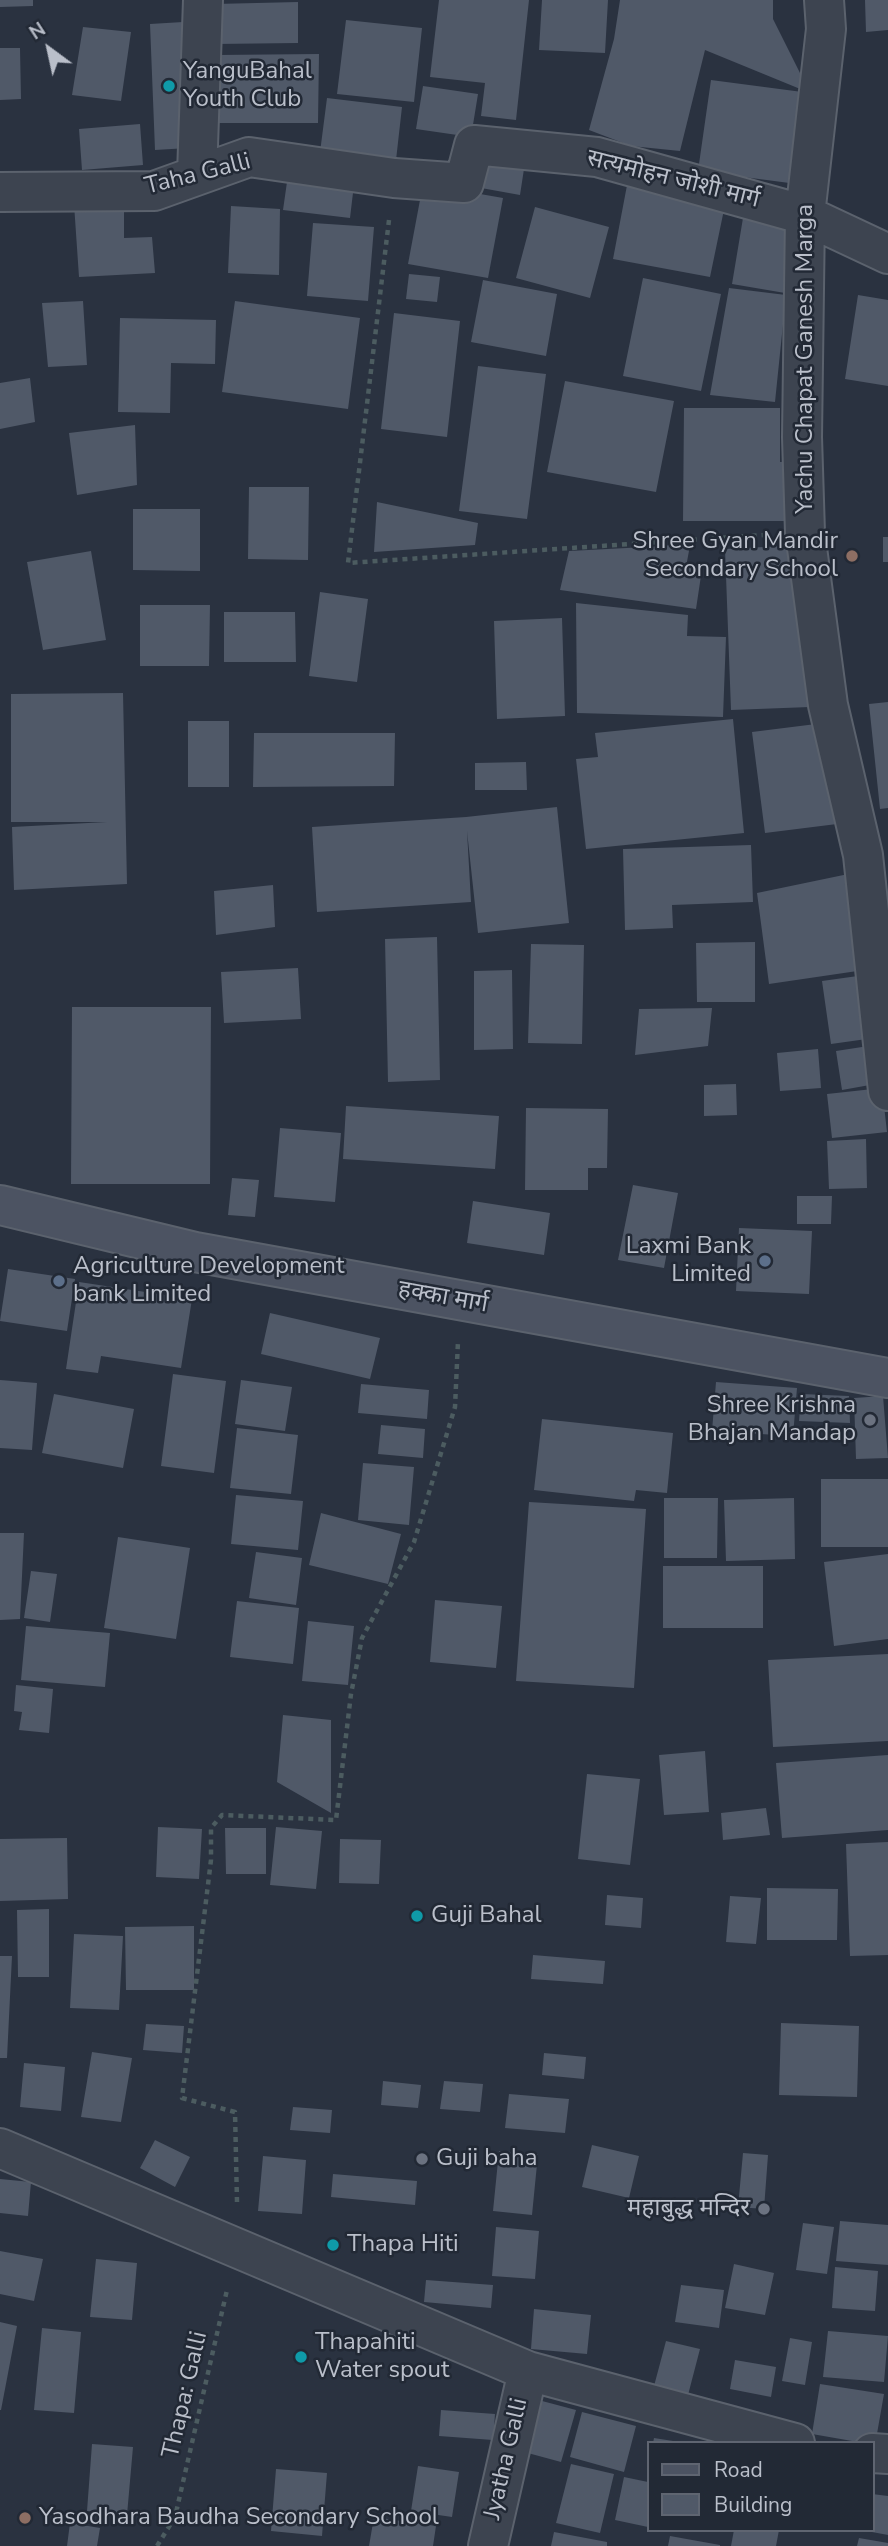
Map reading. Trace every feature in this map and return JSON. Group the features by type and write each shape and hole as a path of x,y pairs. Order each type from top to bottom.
{"main road":[{"name":"हक्का मार्ग","path":"0,1205 195,1252 888,1378"}],"street":[{"path":"197,175 203,0"},
{"name":"Yachu Chapat Ganesh Marga","path":"824,0 826,29 805,215 802,437 805,533 828,705 863,855 888,1091"},
{"name":"सत्यमोहन जोशी मार्ग","path":"394,178 464,183 474,145 597,157 805,215 888,254"},
{"name":"Taha Galli","path":"0,192 154,191 249,157 394,178"},
{"path":"0,2148 528,2371 788,2441"},
{"name":"Jyatha Galli","path":"488,2546 528,2371"}],"path":[{"path":"394,178 348,563 805,533"},
{"name":"Thapa: Galli","path":"157,2546 176,2516 237,2246 235,2112 182,2098 211,1860 211,1828 222,1815 336,1820 351,1694 362,1638 414,1542 455,1407 460,1302"}],"building":[{"path":"0,0 33,0 33,6 0,7"},
{"path":"439,0 529,0 516,120 481,116 485,83 430,77"},
{"path":"542,0 608,0 605,53 539,50"},
{"path":"620,0 773,0 773,19 810,93 705,50 680,151 631,146 589,130 614,39"},
{"path":"865,0 888,0 888,30 866,32"},
{"path":"298,2 298,43 215,44 215,4"},
{"path":"346,20 422,28 414,102 337,94"},
{"name":"YanguBahal Youth Club","path":"183,22 188,148 155,150 150,24"},
{"path":"83,27 131,32 121,101 72,95"},
{"path":"0,48 20,48 21,99 0,100"},
{"path":"319,54 318,123 215,123 216,55"},
{"path":"711,80 810,93 797,184 698,171"},
{"path":"423,86 478,94 471,137 416,129"},
{"path":"327,98 402,107 395,169 319,160"},
{"path":"140,124 143,165 82,170 79,129"},
{"path":"474,161 524,169 520,195 470,186"},
{"path":"289,168 355,176 350,218 283,210"},
{"path":"628,180 726,200 710,277 613,259"},
{"path":"423,184 503,198 488,278 408,264"},
{"path":"124,201 124,238 152,237 155,273 79,277 74,204"},
{"path":"231,206 280,209 279,275 228,273"},
{"path":"535,207 609,227 590,298 516,278"},
{"path":"744,212 797,221 785,293 732,284"},
{"path":"313,223 374,227 368,301 307,296"},
{"path":"409,274 440,277 437,302 406,299"},
{"path":"643,278 721,294 701,391 623,376"},
{"path":"483,280 557,294 546,356 471,342"},
{"path":"729,288 786,295 775,402 710,395"},
{"path":"858,295 888,300 888,386 845,379"},
{"path":"83,301 87,365 48,367 42,303"},
{"path":"235,301 360,318 348,409 222,392"},
{"path":"394,313 460,321 447,437 381,429"},
{"path":"120,318 216,320 215,364 171,363 170,413 118,412"},
{"path":"478,366 546,374 527,519 459,511"},
{"path":"30,378 35,422 0,429 0,383"},
{"path":"565,381 674,401 656,492 547,472"},
{"path":"684,408 780,408 780,462 801,461 801,521 683,521"},
{"path":"135,425 137,485 77,495 69,433"},
{"path":"249,487 309,487 308,560 248,559"},
{"path":"377,502 478,523 475,545 374,552"},
{"path":"133,509 200,509 200,571 133,570"},
{"path":"883,537 888,537 888,562 883,562"},
{"path":"691,540 686,567 702,569 696,609 560,590 569,551 665,546"},
{"path":"804,545 810,707 731,710 725,549"},
{"path":"91,551 106,640 43,650 27,562"},
{"path":"320,592 368,599 357,682 309,676"},
{"path":"576,603 688,615 687,636 726,637 723,717 577,713"},
{"path":"140,605 210,605 209,666 140,666"},
{"path":"224,612 295,612 296,662 224,662"},
{"path":"562,618 565,716 497,719 494,621"},
{"path":"123,693 127,884 14,890 12,827 107,822 11,822 11,694"},
{"path":"888,702 888,808 880,809 869,704"},
{"path":"733,719 744,833 586,849 576,759 598,757 595,733"},
{"path":"188,721 229,721 229,787 188,787"},
{"path":"824,723 837,824 765,833 752,732"},
{"path":"254,733 395,733 394,786 253,787"},
{"path":"526,762 527,790 475,790 475,763"},
{"path":"557,807 569,923 478,933 467,831 471,902 317,912 312,827 466,817"},
{"path":"751,845 753,902 672,905 673,928 625,930 623,849"},
{"path":"858,872 871,969 769,984 757,893"},
{"path":"273,885 275,927 216,935 214,891"},
{"path":"437,937 440,1080 388,1082 385,939"},
{"path":"755,942 755,1002 697,1002 696,943"},
{"path":"531,944 584,945 582,1044 528,1043"},
{"path":"298,968 301,1019 224,1023 221,972"},
{"path":"512,970 513,1049 474,1050 474,971"},
{"path":"865,975 874,1038 831,1044 822,981"},
{"path":"72,1007 211,1007 210,1184 71,1184"},
{"path":"712,1008 708,1046 635,1055 639,1009"},
{"path":"875,1045 881,1083 842,1090 836,1051"},
{"path":"818,1049 821,1088 780,1091 777,1053"},
{"path":"736,1084 737,1115 704,1116 704,1085"},
{"path":"882,1088 887,1132 832,1138 827,1094"},
{"path":"346,1106 499,1116 495,1169 343,1159"},
{"path":"526,1108 608,1109 607,1168 588,1168 588,1190 525,1190"},
{"path":"280,1128 341,1133 335,1202 274,1197"},
{"path":"866,1139 867,1188 829,1189 827,1141"},
{"path":"232,1178 259,1180 255,1217 228,1215"},
{"path":"633,1185 678,1193 664,1268 618,1260"},
{"path":"797,1196 832,1196 831,1224 797,1224"},
{"path":"473,1201 550,1213 544,1255 467,1243"},
{"path":"739,1228 812,1231 809,1294 736,1291"},
{"path":"8,1269 75,1279 67,1331 0,1321"},
{"path":"79,1282 192,1299 181,1368 101,1356 98,1373 66,1369"},
{"path":"270,1313 380,1338 370,1379 261,1354"},
{"path":"173,1374 226,1381 214,1473 161,1466"},
{"path":"0,1380 37,1383 32,1450 0,1448"},
{"path":"241,1380 292,1387 285,1431 235,1424"},
{"path":"716,1382 797,1388 793,1436 712,1431"},
{"path":"361,1384 429,1390 427,1419 358,1413"},
{"path":"54,1394 134,1409 123,1468 42,1453"},
{"path":"801,1394 849,1396 850,1423 799,1421"},
{"name":"Shree Krishna Bhajan Mandap","path":"883,1396 888,1458 856,1459 854,1398"},
{"path":"542,1419 673,1433 667,1493 636,1490 634,1501 534,1490"},
{"path":"381,1425 425,1429 423,1458 378,1454"},
{"path":"237,1428 298,1435 291,1494 230,1488"},
{"path":"363,1463 414,1467 409,1525 358,1520"},
{"path":"821,1479 888,1479 888,1547 821,1547"},
{"path":"236,1495 303,1501 298,1550 231,1544"},
{"path":"664,1498 718,1498 717,1558 664,1558"},
{"path":"794,1498 795,1559 726,1561 724,1500"},
{"path":"529,1502 646,1509 634,1688 516,1681"},
{"path":"321,1513 401,1534 388,1584 309,1565"},
{"path":"0,1533 24,1533 20,1619 0,1620"},
{"path":"118,1537 190,1548 176,1639 104,1628"},
{"path":"256,1552 302,1558 296,1605 249,1598"},
{"path":"888,1554 888,1639 834,1646 824,1562"},
{"path":"663,1566 763,1566 763,1628 663,1628"},
{"path":"31,1571 57,1574 50,1622 24,1618"},
{"path":"435,1600 502,1606 496,1668 430,1662"},
{"path":"237,1601 299,1608 293,1664 230,1657"},
{"path":"308,1621 354,1626 348,1685 302,1681"},
{"path":"26,1626 110,1633 105,1687 21,1680"},
{"path":"888,1654 888,1741 773,1747 768,1660"},
{"path":"16,1685 53,1689 49,1733 19,1730 22,1712 14,1711"},
{"path":"283,1715 331,1720 331,1813 277,1782"},
{"path":"705,1751 709,1812 664,1815 659,1755"},
{"path":"888,1755 888,1830 782,1838 776,1763"},
{"path":"587,1774 640,1779 630,1865 578,1859"},
{"path":"766,1808 770,1835 723,1840 721,1813"},
{"path":"158,1827 202,1829 199,1879 156,1877"},
{"path":"276,1827 322,1831 316,1889 270,1885"},
{"path":"225,1828 266,1828 266,1874 226,1874"},
{"path":"67,1838 68,1899 0,1901 0,1839"},
{"path":"340,1839 381,1840 379,1884 339,1883"},
{"path":"888,1842 888,1955 850,1956 846,1844"},
{"path":"767,1888 838,1889 837,1940 767,1940"},
{"path":"607,1895 643,1898 641,1928 605,1925"},
{"path":"730,1896 761,1898 756,1944 726,1942"},
{"path":"49,1909 49,1977 18,1977 17,1910"},
{"path":"194,1926 194,1990 126,1990 125,1927"},
{"path":"74,1934 123,1936 119,2010 70,2008"},
{"path":"533,1955 605,1961 603,1984 531,1979"},
{"path":"0,1956 12,1956 7,2058 0,2058"},
{"path":"781,2023 859,2026 857,2097 779,2095"},
{"path":"146,2024 184,2026 182,2053 143,2050"},
{"path":"92,2052 132,2058 121,2122 81,2117"},
{"path":"544,2053 586,2057 584,2079 542,2075"},
{"path":"24,2063 65,2067 61,2111 20,2107"},
{"path":"383,2081 421,2085 418,2108 381,2105"},
{"path":"444,2081 483,2084 480,2112 440,2109"},
{"path":"509,2094 569,2099 565,2133 505,2128"},
{"path":"293,2107 332,2110 330,2133 290,2130"},
{"path":"155,2140 190,2157 175,2187 140,2168"},
{"path":"592,2145 639,2156 629,2198 582,2187"},
{"path":"499,2151 538,2154 532,2215 493,2211"},
{"path":"743,2153 768,2155 764,2209 738,2207"},
{"path":"263,2156 306,2160 302,2214 258,2211"},
{"path":"333,2174 417,2181 415,2205 331,2197"},
{"path":"0,2179 31,2182 28,2216 0,2213"},
{"path":"840,2221 888,2225 888,2265 836,2261"},
{"path":"803,2223 834,2227 827,2274 796,2270"},
{"path":"496,2227 539,2231 535,2279 492,2276"},
{"path":"0,2251 43,2259 34,2301 0,2294"},
{"path":"96,2259 137,2263 132,2320 90,2317"},
{"path":"734,2264 774,2273 765,2315 725,2308"},
{"path":"835,2267 878,2271 875,2311 832,2308"},
{"path":"426,2280 493,2285 491,2308 424,2302"},
{"path":"681,2285 724,2290 719,2328 675,2322"},
{"path":"534,2309 591,2315 587,2354 531,2349"},
{"path":"0,2322 17,2326 1,2410 0,2410"},
{"path":"42,2328 81,2332 74,2413 34,2410"},
{"path":"828,2331 888,2336 884,2382 823,2377"},
{"path":"790,2338 812,2342 805,2385 782,2381"},
{"path":"666,2341 700,2349 688,2395 654,2386"},
{"path":"735,2360 776,2367 771,2397 730,2389"},
{"path":"820,2384 884,2394 875,2445 874,2441 852,2441 812,2434"},
{"path":"527,2397 576,2410 561,2462 513,2449"},
{"path":"441,2410 495,2414 493,2440 439,2436"},
{"path":"582,2412 636,2426 624,2472 570,2457"},
{"path":"92,2444 133,2447 127,2515 87,2511"},
{"path":"571,2464 614,2474 600,2533 556,2523"},
{"path":"418,2466 459,2472 452,2517 411,2511"},
{"path":"276,2469 327,2473 322,2536 271,2531"},
{"path":"624,2477 646,2482 646,2527 615,2520"},
{"path":"874,2494 888,2496 888,2535 872,2532"},
{"path":"374,2517 436,2526 433,2546 369,2546"},
{"path":"70,2523 100,2528 97,2546 67,2546"},
{"path":"554,2532 607,2542 607,2546 551,2546"},
{"path":"734,2532 779,2532 776,2546 731,2546"},
{"path":"670,2536 720,2545 720,2546 668,2546"},
{"path":"859,2538 888,2543 888,2546 857,2546"}],"place":[{"name":"YanguBahal Youth Club","path":"169,86"},
{"name":"Shree Gyan Mandir Secondary School","path":"852,556"},
{"name":"Laxmi Bank Limited","path":"765,1261"},
{"name":"Agriculture Development bank Limited","path":"59,1281"},
{"name":"Shree Krishna Bhajan Mandap","path":"870,1420"},
{"name":"Guji Bahal","path":"417,1916"},
{"name":"Guji baha","path":"422,2159"},
{"name":"महाबुद्ध मन्दिर","path":"764,2209"},
{"name":"Thapa Hiti","path":"333,2245"},
{"name":"Thapahiti Water spout","path":"301,2357"},
{"name":"Yasodhara Baudha Secondary School","path":"25,2518"}]}
